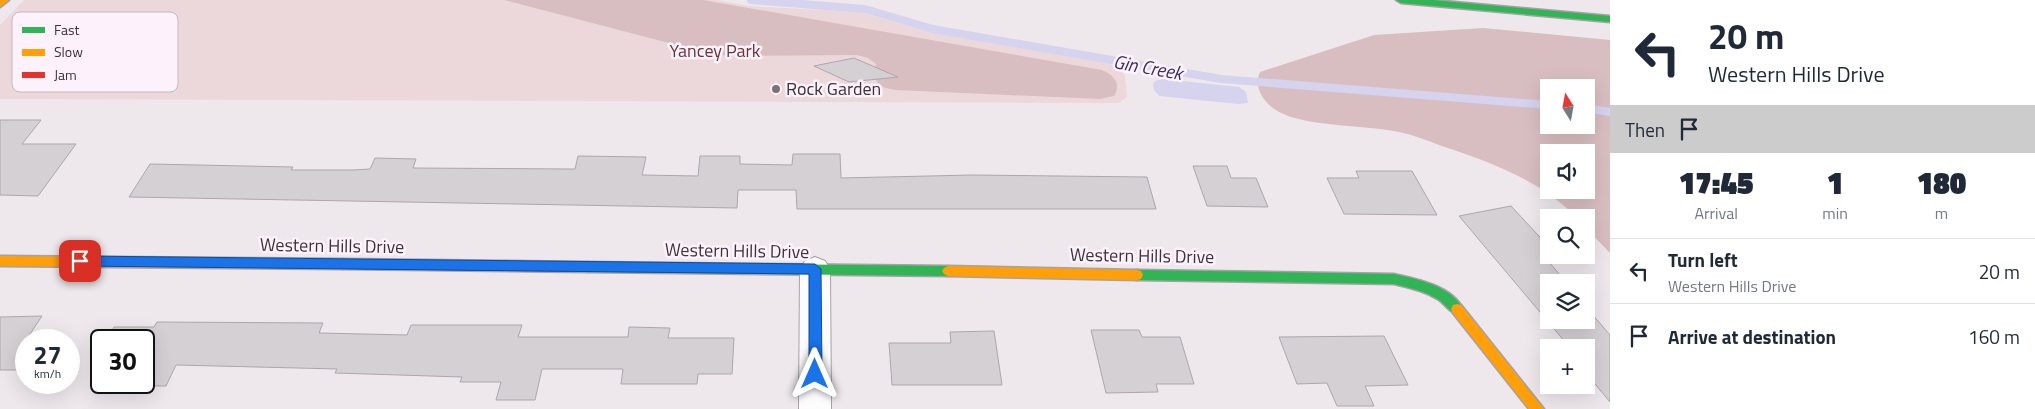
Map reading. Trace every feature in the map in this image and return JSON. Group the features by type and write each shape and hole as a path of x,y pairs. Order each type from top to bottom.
{"street":[{"path":"0,4 4,0"},
{"path":"1401,0 1610,19"},
{"name":"Western Hills Drive","path":"0,260 1362,277 1424,285 1454,304 1537,409"},
{"path":"815,269 815,409"}],"green space":[{"name":"Yancey Park","path":"24,0 717,0 749,6 860,12 931,32 1108,63 1116,66 1125,75 1127,97 1119,103 0,99 0,25 12,12 12,92 178,92 178,12 12,12"},
{"path":"504,0 703,0 1102,70 1113,77 1117,87 1114,96 1100,99 896,90 884,87 878,83 875,76 876,64 868,58 857,55 731,56 711,54"},
{"path":"1483,28 1610,40 1610,253 1595,237 1595,209 1567,209 1555,199 1595,199 1595,144 1540,144 1540,188 1494,165 1404,133 1321,123 1291,117 1274,109 1261,95 1258,84 1260,72 1374,35"}],"shaded area":[{"path":"1163,79 1239,87 1246,92 1248,103 1238,104 1159,96 1154,90 1153,84 1155,81"}],"building":[{"path":"854,58 898,77 849,82 814,66"},
{"path":"0,120 41,120 22,144 76,144 38,196 0,195"},
{"path":"793,154 840,154 841,178 972,175 1147,177 1156,209 797,209 796,190 738,190 737,208 129,197 150,164 293,167 291,170 352,170 370,169 375,158 416,159 413,168 575,169 578,156 646,157 642,175 698,176 700,156 740,156 740,164 792,165"},
{"path":"1193,166 1227,166 1231,178 1256,178 1268,207 1207,206"},
{"path":"1356,171 1412,171 1437,215 1344,214 1327,178 1359,178"},
{"path":"1511,206 1540,237 1540,264 1551,264 1559,274 1540,274 1540,312 1459,216"},
{"path":"42,316 33,329 15,329 15,370 0,370 0,317"},
{"path":"1595,318 1610,335 1610,402 1595,384 1595,339 1563,339 1554,329 1595,329"},
{"path":"157,322 323,323 319,333 407,335 411,325 522,325 518,337 628,337 629,327 670,328 668,338 734,338 732,374 698,374 697,384 621,384 623,369 542,369 535,400 496,400 501,382 460,382 462,377 335,373 337,369 176,365 166,386 155,386 155,329 113,329 114,327 154,327"},
{"path":"1091,330 1139,330 1142,337 1180,337 1194,384 1156,384 1158,392 1106,393"},
{"path":"994,331 1002,385 892,385 889,343 951,343 950,332"},
{"path":"1384,336 1408,385 1365,386 1374,406 1337,406 1327,383 1297,384 1279,337"}],"waterway":[{"name":"Gin Creek","path":"751,0 865,9 933,29 1221,79 1540,104"},
{"name":"Gin Creek","path":"1595,110 1610,112"}],"traffic: fast":[{"path":"1401,0 1610,19"},
{"path":"588,267 948,271"},
{"path":"1137,275 1394,279 1437,292 1457,309"}],"traffic: slow":[{"path":"0,4 4,0"},
{"path":"0,261 343,264"},
{"path":"948,271 1137,275"},
{"path":"1457,309 1537,409"}],"traffic: jam":[{"path":"343,264 588,267"}],"place":[{"name":"Rock Garden","path":"776,89"}],"route":[{"path":"80,261 815,269 815,374"}]}
